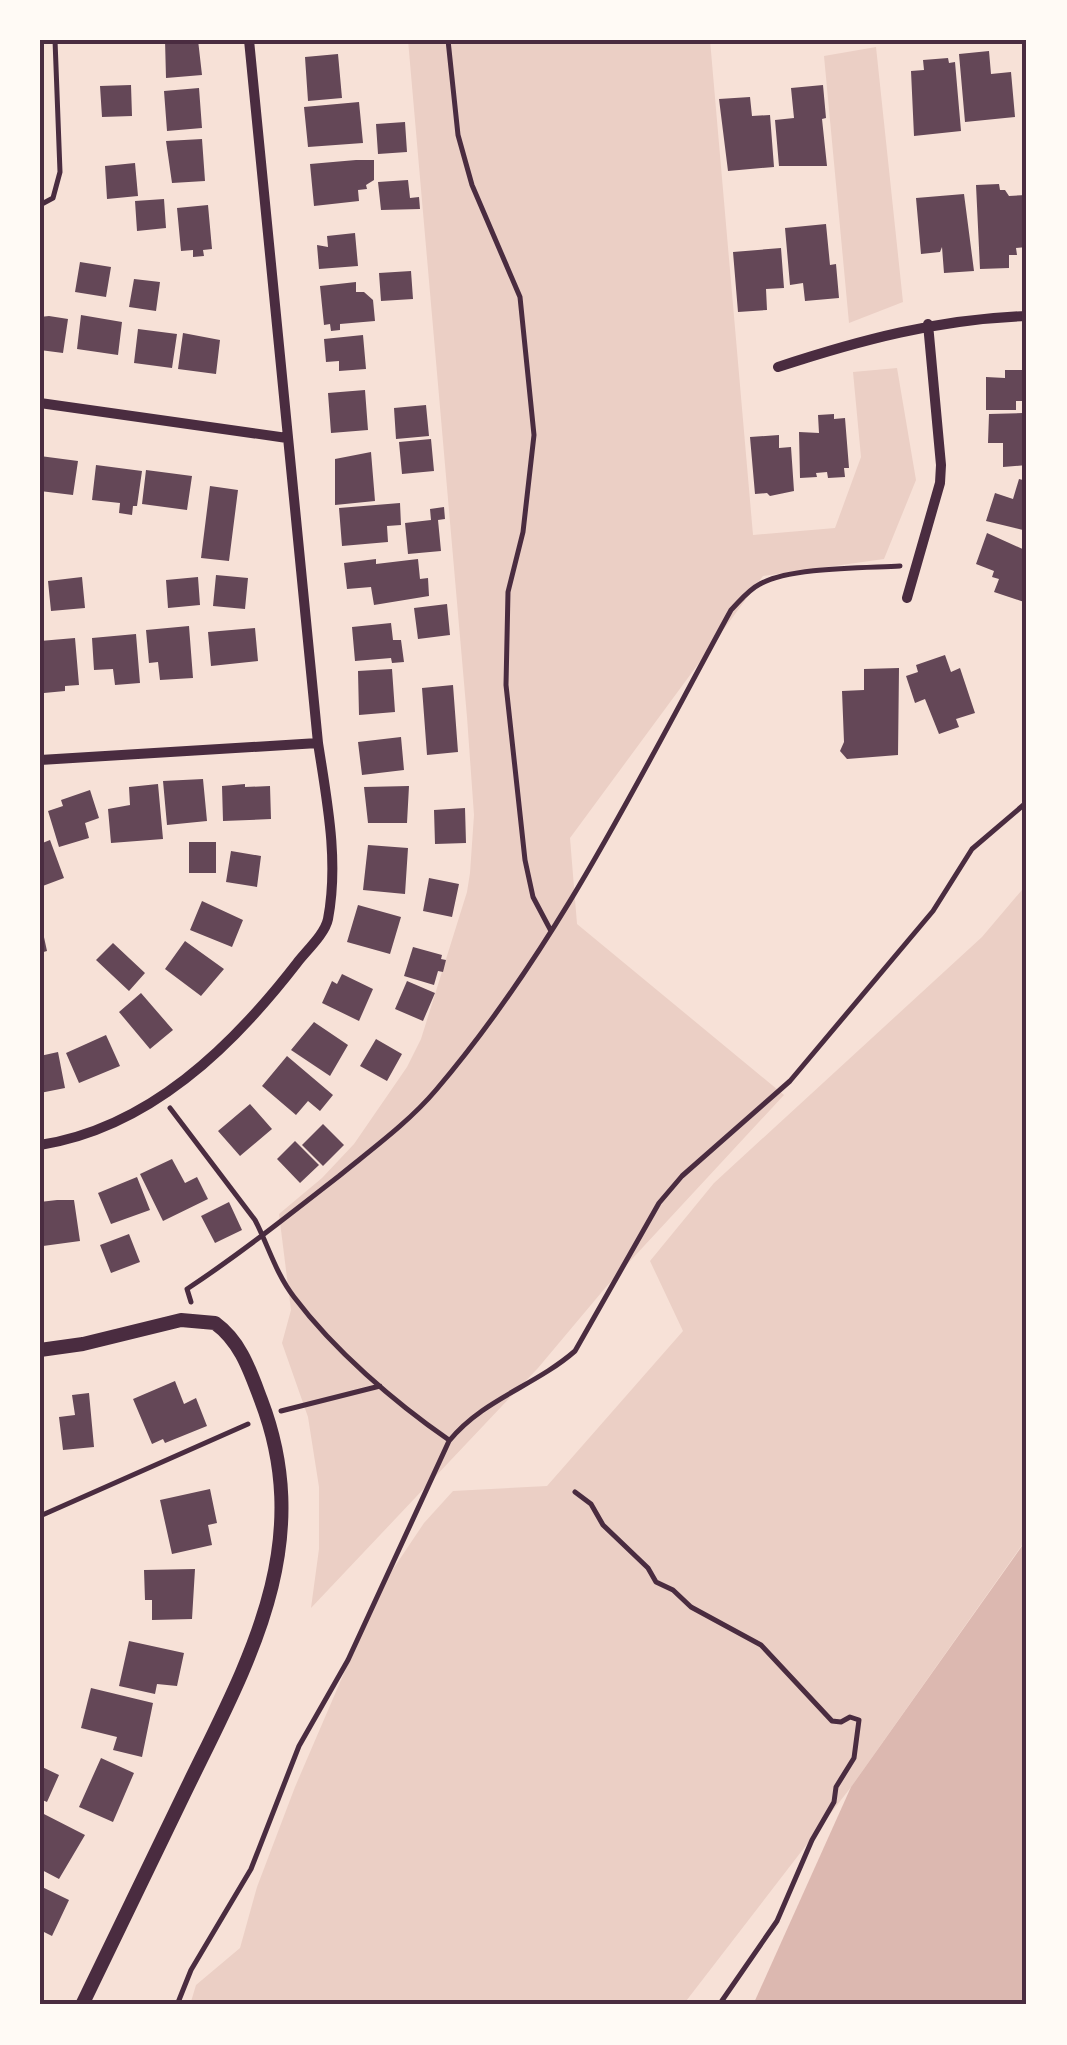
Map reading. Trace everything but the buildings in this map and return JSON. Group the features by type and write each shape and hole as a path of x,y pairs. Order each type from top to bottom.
{"street":[{"path":"40,1145 91,1133 162,1098 199,1070 266,1000 328,923 332,834 318,743 249,40"},
{"path":"778,368 928,324 1027,316"},
{"path":"907,598 936,506 942,465 928,324"},
{"path":"40,403 287,438"},
{"path":"40,760 318,743"},
{"path":"40,1350 196,1319 215,1322 239,1346 267,1416 279,1477 274,1579 266,1614 239,1680 82,2005"}],"lane":[{"path":"40,205 53,198 60,172 55,40"}],"path":[{"path":"448,40 462,152 520,297 534,434 523,532 508,592 506,685 525,860 533,897 551,931"},
{"path":"196,1319 186,1289 261,1238 374,1148 436,1091 551,931 731,610 748,592 762,582 782,576 918,564"},
{"path":"177,2005 191,1970 252,1870 299,1746 348,1660 449,1440 472,1414 558,1366 575,1352 641,1233 670,1190 790,1081 933,910 972,849 1027,802"},
{"path":"162,1098 255,1220 293,1296 380,1386 449,1440"},
{"path":"40,1516 267,1416 380,1386"},
{"path":"574,1492 591,1504 603,1524 648,1568 656,1582 673,1590 691,1608 761,1645 832,1721 840,1722 850,1716 859,1720 854,1758 836,1788 834,1802 812,1840 777,1921 719,2005"}],"shaded area":[{"path":"408,40 710,40 753,535 835,528 861,457 853,372 897,368 916,480 884,559 763,576 570,838 577,924 784,1095 606,1287 538,1368 311,1608 319,1549 319,1487 308,1417 282,1343 291,1310 279,1214 322,1178 354,1144 407,1067 421,1039 467,892 474,815"},
{"path":"876,47 903,302 849,323 824,56"},
{"path":"1027,884 1027,1538 851,1787 683,2005 190,2005 196,1985 240,1948 257,1887 295,1787 381,1587 424,1523 453,1491 547,1486 683,1331 650,1261 714,1183 982,937"},
{"path":"1027,1539 1027,2005 753,2005 851,1787"}]}
